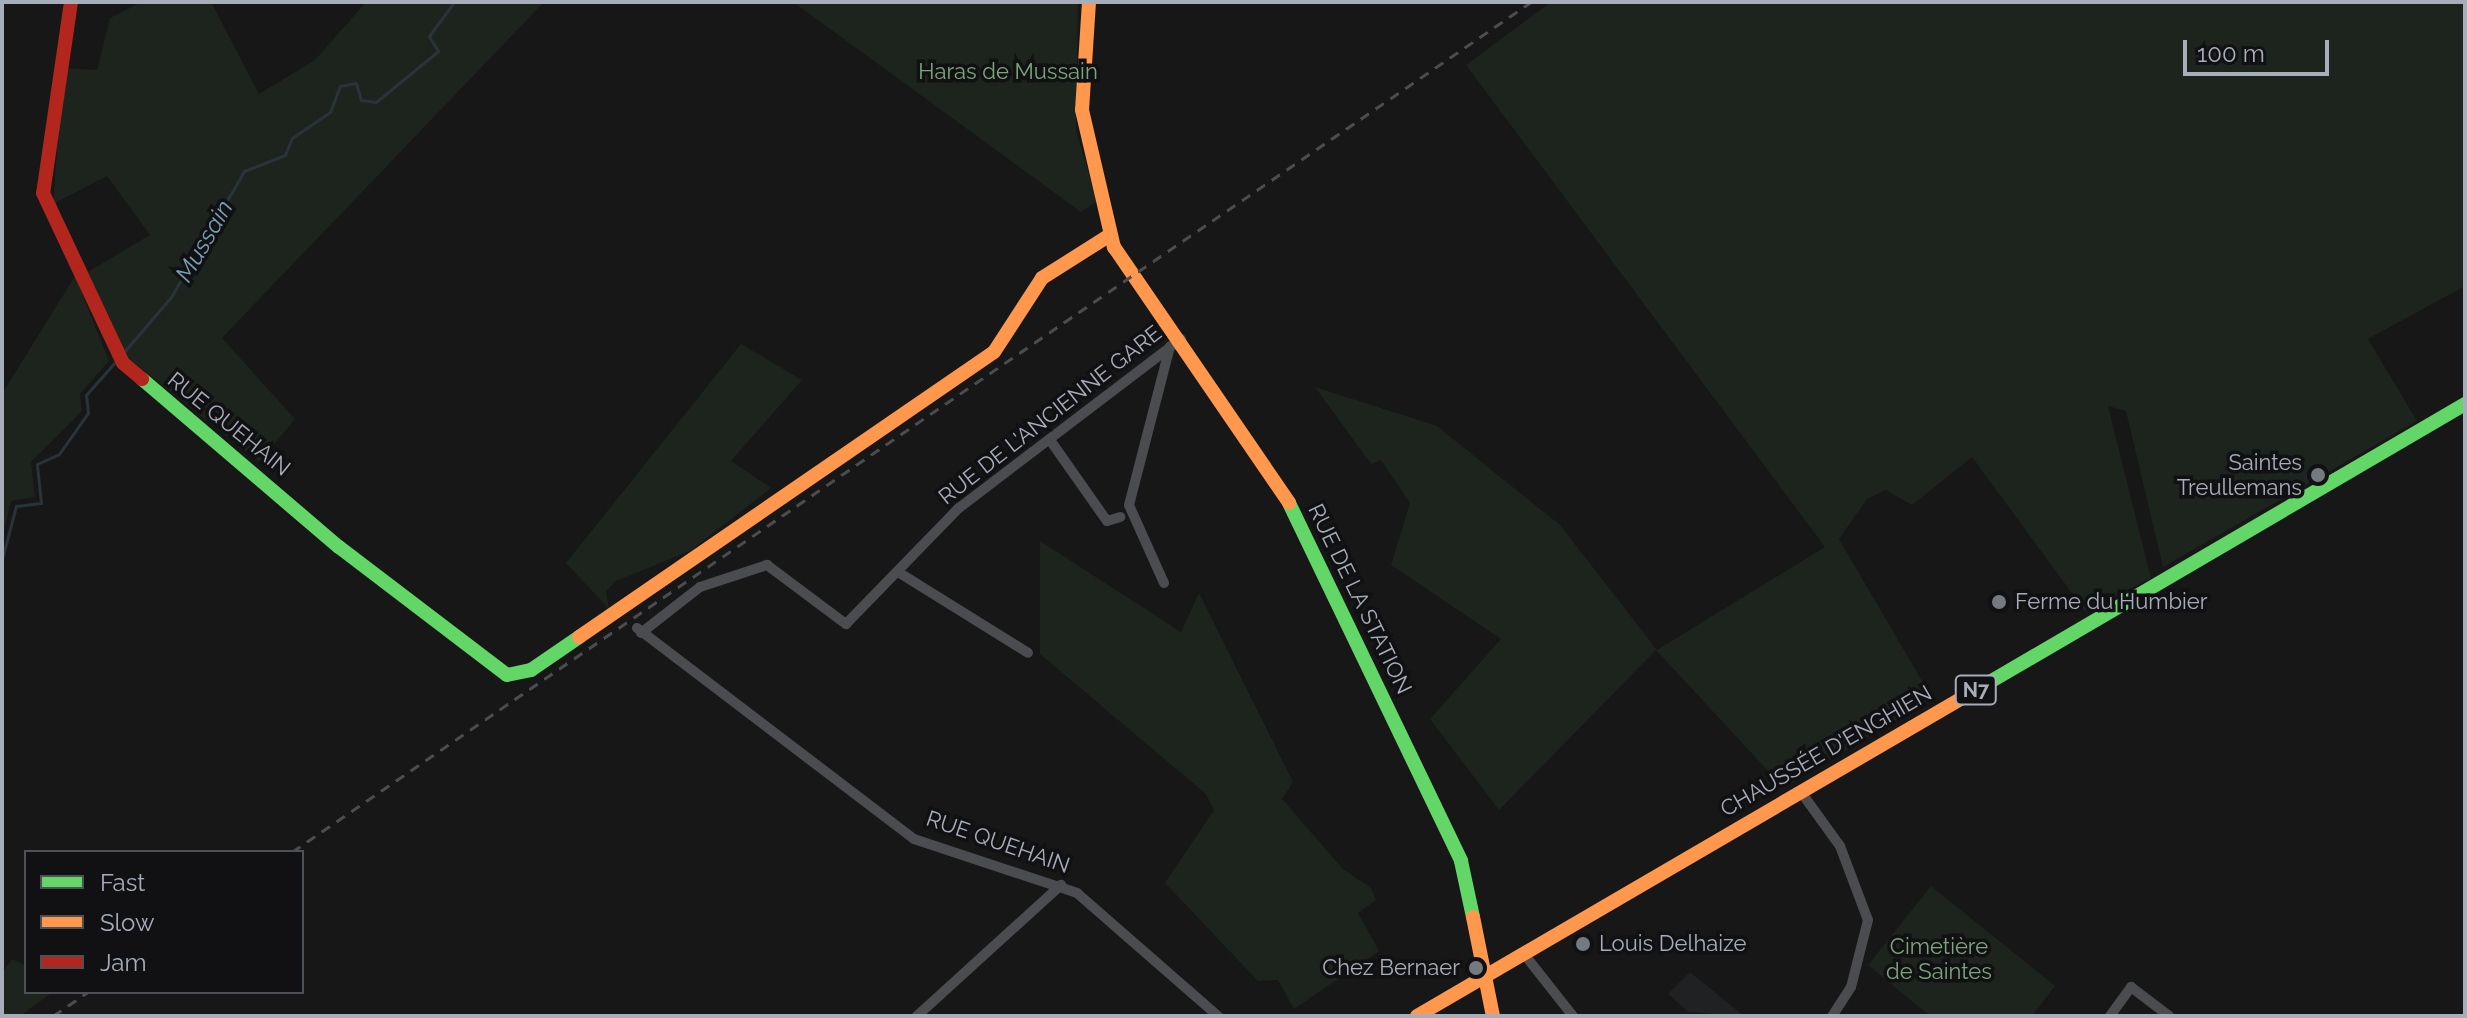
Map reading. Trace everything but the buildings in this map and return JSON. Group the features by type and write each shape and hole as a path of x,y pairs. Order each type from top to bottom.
{"street":[{"name":"RUE QUEHAIN","path":"71,2 43,193 120,359 497,671 531,670 994,352 1042,278 1110,235"},
{"name":"RUE DE LA STATION","path":"1089,2 1082,110 1110,235 1176,342 1295,512 1461,861 1493,1016"},
{"name":"RUE DE L'ANCIENNE GARE","path":"639,630 700,587 767,565 846,624 959,508 1176,342"},
{"path":"1164,583 1129,505 1176,342"},
{"name":"CHAUSSÉE D'ENGHIEN","path":"1417,1016 2465,404"},
{"path":"1050,440 1107,521 1120,517"},
{"path":"898,572 1028,653"},
{"name":"RUE QUEHAIN","path":"639,630 914,839 1061,885 1218,1016"},
{"path":"1801,792 1840,846 1868,920 1856,974 1832,1016"},
{"path":"917,1016 1061,885"},
{"path":"1524,954 1573,1016"},
{"path":"2110,1016 2131,987 2169,1016"}],"shaded area":[{"path":"1690,972 1744,1016 1688,1012 1668,994"}],"green space":[{"path":"142,2 211,2 259,94 315,60 366,2 544,2 222,338 295,419 259,462 128,358 88,272 150,235 107,176 53,204 63,68 97,70 110,18"},
{"name":"Haras de Mussain","path":"793,2 1078,2 1076,130 1097,201 1081,212"},
{"path":"1551,2 2465,2 2465,286 2368,339 2417,421 2163,567 2126,411 2108,406 2151,578 2085,611 1972,457 1912,505 1886,490 1867,499 1839,539 1932,698 1784,788 1656,650 1499,810 1430,719 1501,639 1391,565 1410,503 1381,460 1371,464 1315,387 1437,426 1560,525 1657,650 1825,547 1466,65"},
{"path":"75,276 109,361 80,394 82,411 31,462 35,497 11,501 2,539 2,394"},
{"path":"741,344 802,380 731,461 771,488 690,551 616,581 606,591 609,609 566,563"},
{"path":"1040,541 1181,632 1199,593 1293,782 1282,799 1343,869 1371,888 1376,900 1358,913 1379,951 1294,1009 1278,980 1258,981 1165,883 1214,810 1206,794 1040,654"},
{"name":"Cimetière de Saintes","path":"1931,886 2055,986 2032,1016 1930,1016 1868,965"},
{"path":"12,959 24,965 24,994 50,994 20,1016 2,1016 2,973"}],"waterway":[{"name":"Mussain","path":"124,352 171,297 244,171 285,155 292,138 330,112 340,86 356,83 361,100 376,102 438,51 429,36 454,2"},
{"name":"Mussain","path":"2,559 16,506 41,503 37,464 59,454 88,413 86,395 116,361"},
{"name":"Mussain","path":"2,606 2,612"}],"railway":[{"path":"295,850 1531,2"},
{"path":"53,1016 85,994"}],"traffic: fast":[{"path":"142,379 339,547 507,675 531,670 579,637"},
{"path":"1988,683 2465,404"},
{"path":"1289,503 1461,861 1473,917"}],"traffic: slow":[{"path":"1089,2 1082,110 1114,247 1289,503"},
{"path":"579,637 994,352 1042,278 1110,235"},
{"path":"1417,1016 1988,683"},
{"path":"1473,917 1493,1016"}],"traffic: jam":[{"path":"71,2 43,193 123,363 142,379"}],"place":[{"name":"Saintes Treullemans","path":"2318,475"},
{"name":"Ferme du Humbier","path":"1999,602"},
{"name":"Louis Delhaize","path":"1583,944"},
{"name":"Chez Bernaer","path":"1476,968"}]}
